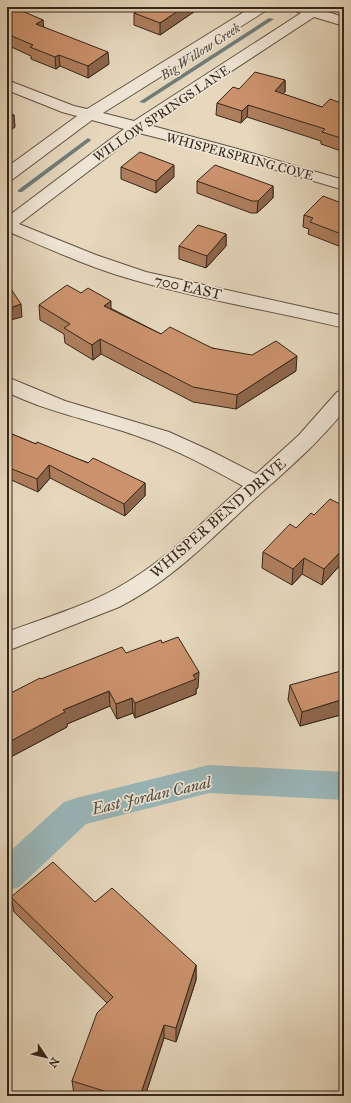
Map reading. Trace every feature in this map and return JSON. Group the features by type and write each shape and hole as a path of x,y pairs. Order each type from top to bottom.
{"street":[{"path":"7,175 89,115 262,7"},
{"path":"297,7 316,10 344,22"},
{"name":"WILLOW SPRINGS LANE","path":"7,225 136,128 316,10"},
{"name":"WHISPERSPRING COVE","path":"7,85 55,105 136,128 228,151 344,185"},
{"name":"700 EAST","path":"7,225 90,259 141,276 184,287 344,322"},
{"path":"7,384 20,392 56,406 119,423 182,446 215,461 257,484"},
{"name":"WHISPER BEND DRIVE","path":"7,642 98,607 146,580 182,553 317,430 344,397"}],"building":[{"path":"7,7 13,7 43,20 36,24 108,52 88,66 59,55 55,57 30,47 33,45 7,34"},
{"path":"144,7 184,7 160,23 134,13"},
{"path":"255,72 285,80 275,91 322,107 330,99 344,104 344,139 322,132 325,129 248,105 242,111 217,103 233,87 239,89"},
{"path":"7,112 14,115 7,120"},
{"path":"140,152 174,165 156,181 121,167"},
{"path":"215,165 273,186 258,201 252,201 197,181"},
{"path":"323,196 344,204 344,235 310,222 313,218 304,215"},
{"path":"198,225 226,234 207,256 179,246"},
{"path":"7,283 21,304 7,309"},
{"path":"67,285 81,293 88,288 111,301 104,306 161,334 170,327 212,348 252,355 276,341 297,356 237,395 193,387 100,339 92,345 64,328 70,324 39,305"},
{"path":"7,432 36,444 37,442 88,463 93,458 145,483 124,504 49,465 37,479 7,467"},
{"path":"330,499 344,506 344,548 324,569 304,558 293,569 263,552 290,524 296,528 311,513 314,515"},
{"path":"178,637 199,672 193,675 196,679 135,703 132,698 116,704 109,691 63,710 65,712 7,743 7,695 40,678 41,679 122,647 126,653 161,640 162,643"},
{"path":"344,664 344,699 302,712 290,685 341,671"},
{"path":"53,862 95,902 112,888 196,965 176,1028 164,1025 140,1096 120,1096 72,1081 97,1013 113,997 11,897"}],"waterway":[{"name":"Big Willow Creek","path":"142,102 271,19"},
{"name":"Big Willow Creek","path":"20,191 88,140"},
{"name":"East Jordan Canal","path":"7,876 76,812 209,779 344,786"}]}
